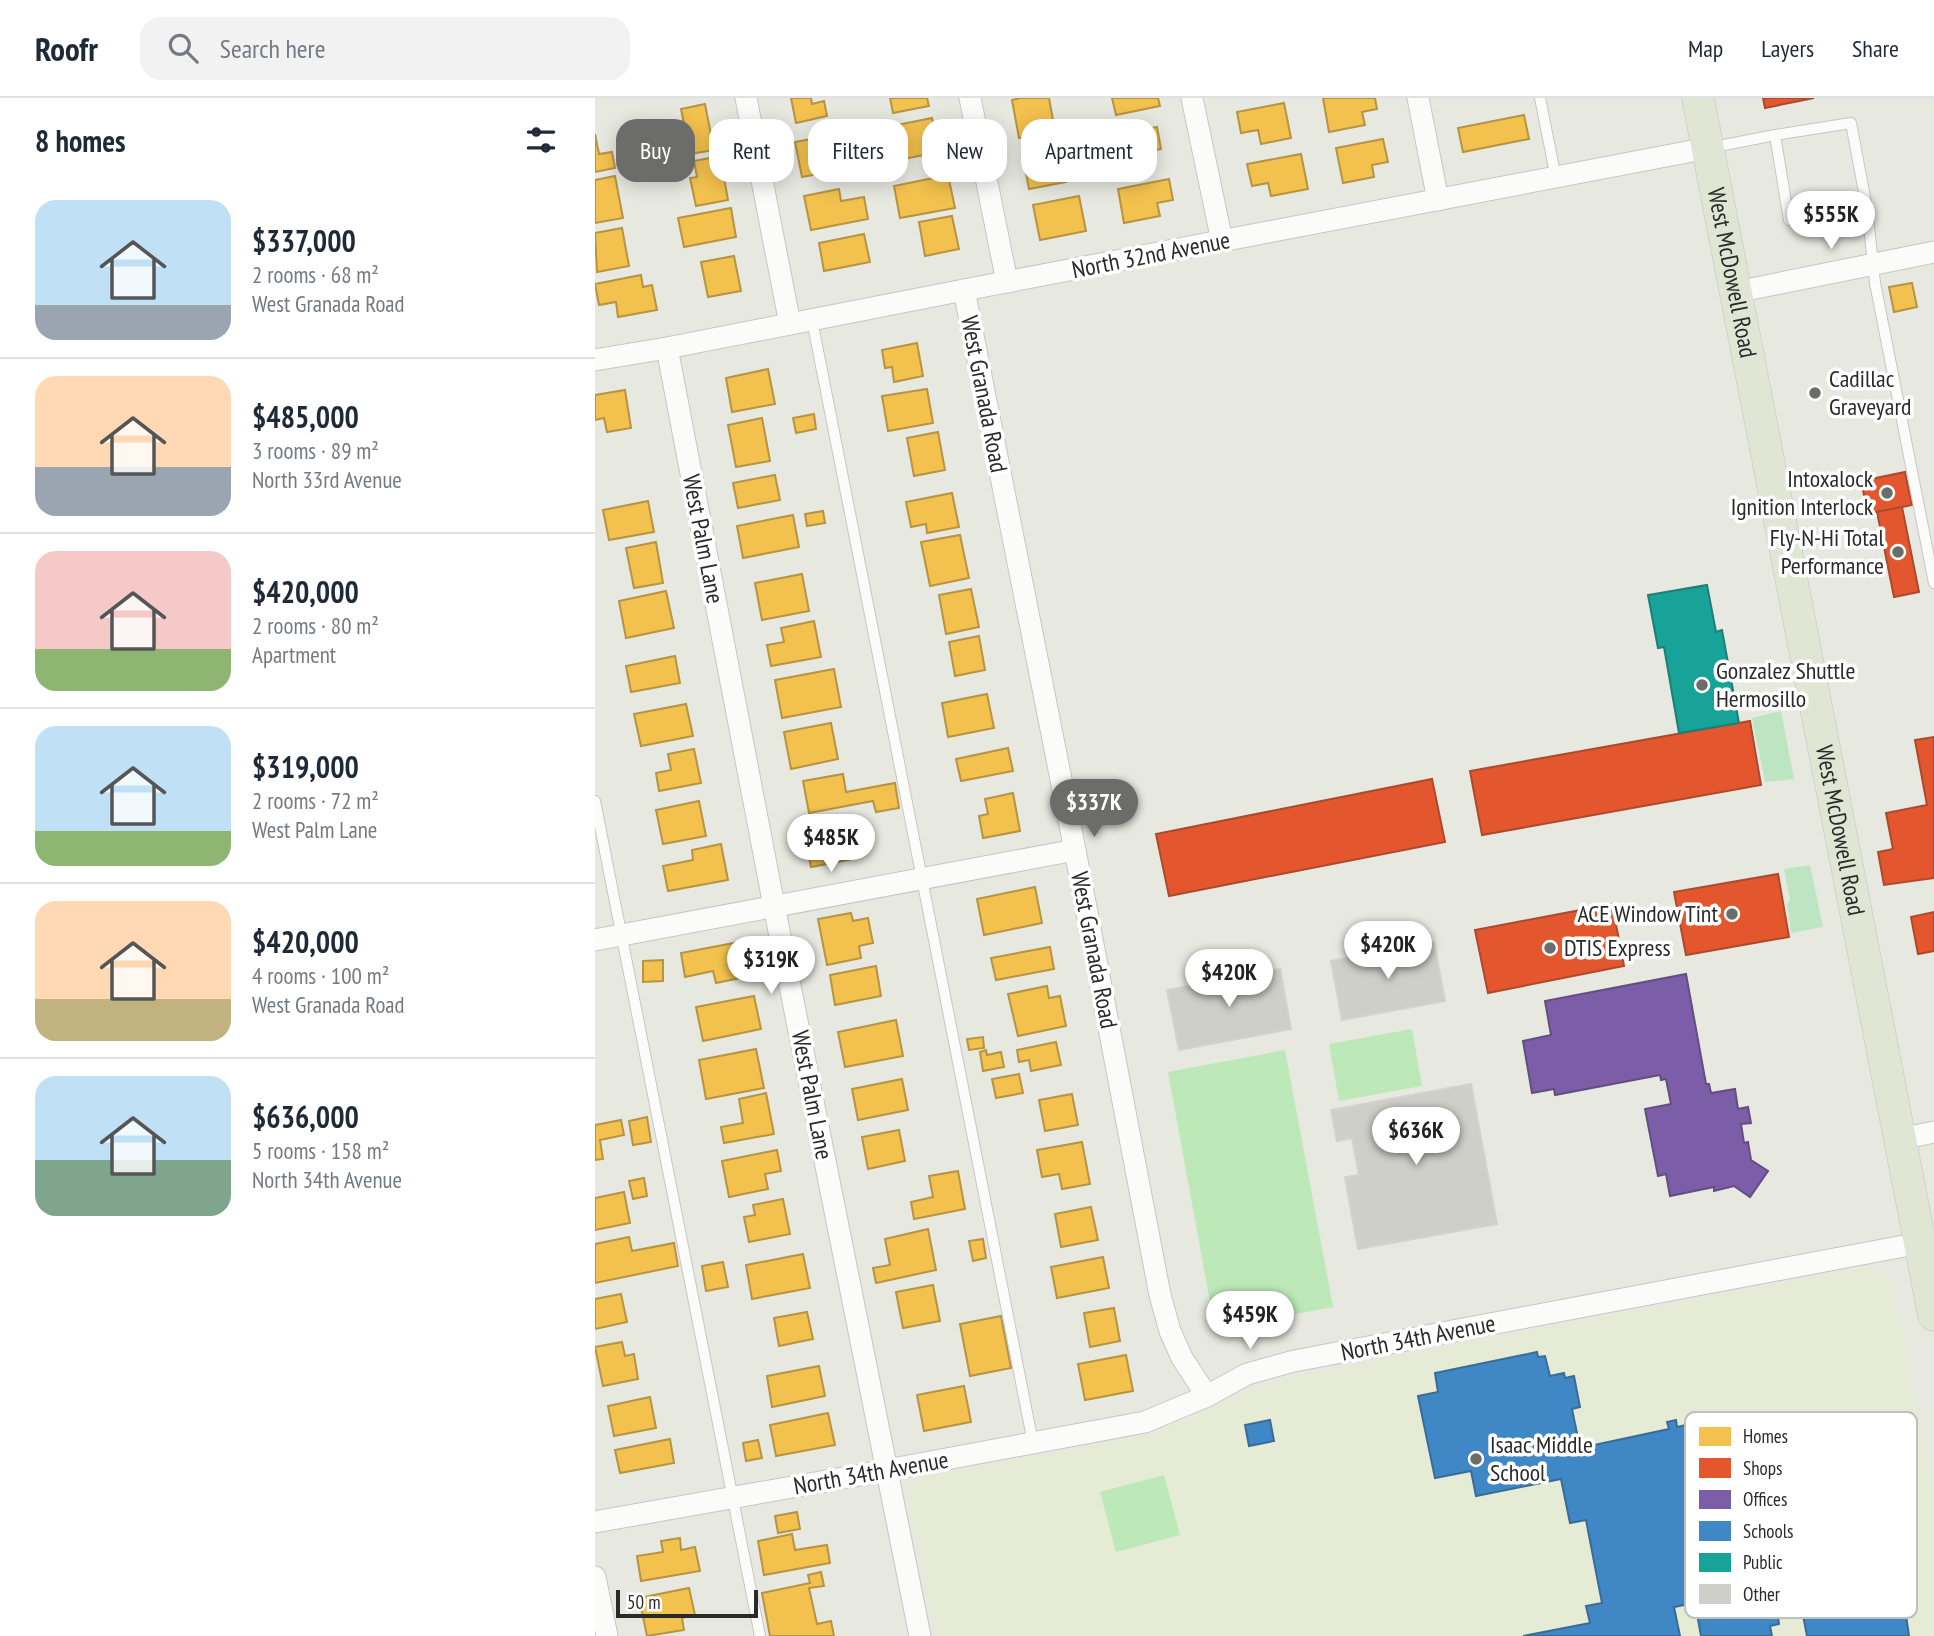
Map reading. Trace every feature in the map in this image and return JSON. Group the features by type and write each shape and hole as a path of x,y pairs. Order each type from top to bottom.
{"main road":[{"name":"West McDowell Road","path":"1698,98 1934,1315"}],"street":[{"path":"746,98 790,324"},
{"path":"970,98 1007,282"},
{"path":"1192,98 1222,241"},
{"path":"1418,98 1439,200"},
{"name":"North 32nd Avenue","path":"595,360 1708,148"},
{"path":"1736,292 1934,252"},
{"name":"West Granada Road","path":"964,290 1160,1295 1170,1331 1182,1358 1207,1396"},
{"name":"West Palm Lane","path":"667,348 774,906 920,1636"},
{"path":"595,940 1075,850"},
{"path":"1900,1139 1934,1132"},
{"name":"North 34th Avenue","path":"595,1522 1145,1422 1207,1396 1247,1374 1294,1361 1920,1243"},
{"path":"595,1577 607,1636"}],"lane":[{"path":"1540,98 1556,178"},
{"path":"1708,148 1851,123 1867,208 1875,283 1934,583"},
{"path":"1775,135 1789,220 1867,208"},
{"path":"812,320 1034,1443"},
{"path":"595,802 760,1636"}],"shaded area":[{"name":"Isaac Middle School","path":"1873,1268 1886,1274 1892,1283 1934,1490 1934,1636 936,1636 909,1500 912,1485 919,1478 1153,1434 1259,1387 1288,1378"}],"green space":[{"path":"1781,711 1794,779 1765,782 1752,718"},
{"path":"1810,865 1823,927 1791,933 1787,904 1790,900 1784,869"},
{"path":"1412,1029 1422,1086 1339,1101 1329,1044"},
{"path":"1285,1050 1333,1307 1215,1329 1168,1072"},
{"path":"1164,1475 1180,1535 1116,1552 1100,1492"}],"building: Homes":[{"path":"791,98 811,98 812,104 824,101 827,116 796,123"},
{"path":"890,98 927,98 929,106 893,113"},
{"path":"1049,98 1053,119 1021,119 1019,138 1012,100"},
{"path":"1112,98 1158,98 1160,106 1116,115"},
{"path":"1323,98 1375,98 1377,109 1362,112 1365,125 1329,132"},
{"path":"1284,103 1291,138 1261,144 1258,130 1241,133 1237,112"},
{"path":"705,104 709,124 709,151 695,153 695,119 683,119 681,109"},
{"path":"1524,115 1529,139 1463,152 1458,128"},
{"path":"922,120 922,155 908,158 908,123"},
{"path":"1157,127 1161,149 1157,150"},
{"path":"595,134 599,154 612,152 615,168 595,172"},
{"path":"1383,139 1388,162 1372,165 1374,177 1343,183 1336,148"},
{"path":"808,140 808,176 802,177 795,142"},
{"path":"1301,154 1308,189 1271,196 1268,183 1252,186 1247,164"},
{"path":"709,158 709,182 725,182 728,200 696,206 691,182 695,182 697,177 695,161"},
{"path":"615,176 623,218 595,223 595,180"},
{"path":"1169,179 1173,200 1157,203 1160,216 1124,223 1118,189"},
{"path":"922,180 949,182 955,208 900,218 894,186"},
{"path":"1028,182 1066,182 1029,189"},
{"path":"839,189 841,201 864,197 868,219 811,230 804,196"},
{"path":"1079,196 1086,231 1040,240 1033,205"},
{"path":"731,208 736,237 684,247 678,218"},
{"path":"952,216 959,249 925,256 919,222"},
{"path":"622,228 629,266 597,272 595,233"},
{"path":"864,234 870,262 824,271 819,243"},
{"path":"734,256 741,291 708,297 701,262"},
{"path":"641,275 643,287 652,285 657,310 618,317 616,302 599,305 595,284"},
{"path":"1912,283 1917,307 1894,312 1889,287"},
{"path":"917,343 923,376 894,382 892,367 885,368 882,350"},
{"path":"768,369 775,404 732,412 726,378"},
{"path":"927,389 933,423 888,431 882,396"},
{"path":"625,390 631,428 607,432 604,418 595,420 595,395"},
{"path":"814,414 816,429 796,433 793,418"},
{"path":"762,418 770,461 736,467 728,425"},
{"path":"938,432 945,470 914,476 907,438"},
{"path":"775,475 780,500 738,508 733,483"},
{"path":"952,493 959,527 927,533 926,524 911,527 906,502"},
{"path":"648,501 654,532 609,540 603,510"},
{"path":"823,511 825,523 807,526 805,514"},
{"path":"793,515 799,547 743,558 737,526"},
{"path":"960,535 969,578 930,586 921,542"},
{"path":"656,542 663,583 634,588 626,548"},
{"path":"802,574 809,611 762,620 755,583"},
{"path":"971,589 979,627 946,634 939,595"},
{"path":"666,591 674,628 626,638 619,601"},
{"path":"814,621 821,657 771,666 767,645 784,642 781,628"},
{"path":"979,636 985,670 955,676 949,642"},
{"path":"675,656 680,683 631,692 626,666"},
{"path":"834,669 841,707 782,718 775,680"},
{"path":"987,694 994,728 948,737 942,703"},
{"path":"686,704 693,736 641,746 634,714"},
{"path":"831,723 838,759 791,769 784,732"},
{"path":"1008,748 1013,771 961,781 956,759"},
{"path":"694,749 701,783 659,791 656,773 671,770 668,754"},
{"path":"843,774 846,792 895,783 899,808 876,812 873,801 809,813 803,781"},
{"path":"1013,793 1020,831 983,838 979,816 988,814 985,799"},
{"path":"699,801 706,836 663,844 656,810"},
{"path":"851,824 858,858 811,867 804,834"},
{"path":"721,844 728,880 668,891 663,866 693,860 692,850"},
{"path":"1035,887 1042,923 984,935 977,899"},
{"path":"851,913 853,921 868,918 873,943 859,946 861,958 827,965 818,919"},
{"path":"739,942 745,977 716,983 713,971 685,977 681,953"},
{"path":"1050,947 1054,969 996,980 991,958"},
{"path":"663,960 663,981 643,982 643,961"},
{"path":"876,966 881,996 835,1005 830,975"},
{"path":"1047,986 1049,998 1060,996 1066,1026 1018,1036 1008,994"},
{"path":"754,996 761,1029 703,1041 696,1007"},
{"path":"896,1020 903,1056 845,1067 838,1032"},
{"path":"983,1037 984,1048 969,1050 967,1039"},
{"path":"1056,1042 1061,1065 1031,1071 1029,1060 1019,1062 1017,1050"},
{"path":"756,1049 764,1088 706,1099 699,1060"},
{"path":"986,1050 987,1055 1001,1052 1004,1067 983,1071 980,1052"},
{"path":"1019,1074 1023,1093 996,1098 992,1079"},
{"path":"902,1079 908,1110 858,1120 852,1089"},
{"path":"766,1093 774,1134 724,1143 721,1127 743,1123 739,1099"},
{"path":"1072,1094 1078,1125 1045,1131 1039,1100"},
{"path":"647,1117 651,1142 633,1145 629,1121"},
{"path":"621,1120 624,1135 600,1140 603,1159 595,1160 595,1125"},
{"path":"899,1130 905,1161 868,1169 862,1137"},
{"path":"1082,1142 1090,1184 1062,1189 1059,1174 1042,1177 1037,1150"},
{"path":"777,1150 781,1171 765,1174 768,1189 729,1197 722,1161"},
{"path":"958,1171 965,1209 914,1219 911,1202 933,1197 929,1176"},
{"path":"644,1178 647,1196 633,1199 629,1181"},
{"path":"624,1192 630,1223 595,1230 595,1198"},
{"path":"783,1199 790,1234 749,1242 744,1217 755,1215 753,1205"},
{"path":"1091,1207 1098,1240 1061,1247 1055,1214"},
{"path":"928,1229 936,1270 876,1283 873,1268 890,1265 885,1239"},
{"path":"629,1237 632,1251 674,1243 678,1266 595,1283 595,1244"},
{"path":"983,1239 986,1258 973,1261 969,1241"},
{"path":"803,1254 810,1288 752,1299 746,1265"},
{"path":"1103,1257 1109,1288 1057,1298 1051,1267"},
{"path":"723,1262 728,1287 706,1291 702,1266"},
{"path":"933,1285 940,1321 903,1328 896,1292"},
{"path":"621,1294 627,1322 595,1329 595,1299"},
{"path":"1114,1308 1120,1341 1090,1347 1084,1313"},
{"path":"807,1312 813,1339 779,1346 774,1318"},
{"path":"1001,1316 1011,1368 970,1376 960,1324"},
{"path":"622,1342 625,1356 634,1354 638,1379 603,1386 595,1347"},
{"path":"1126,1355 1133,1391 1085,1400 1078,1364"},
{"path":"819,1366 825,1396 772,1407 767,1376"},
{"path":"964,1386 971,1422 924,1431 917,1395"},
{"path":"650,1397 656,1428 614,1436 608,1406"},
{"path":"828,1413 835,1445 776,1456 770,1425"},
{"path":"670,1439 674,1463 620,1473 615,1450"},
{"path":"758,1440 762,1458 746,1461 743,1443"},
{"path":"797,1512 800,1529 778,1533 775,1516"},
{"path":"792,1534 795,1550 827,1545 830,1563 764,1575 758,1541"},
{"path":"680,1538 681,1550 695,1547 700,1571 641,1581 637,1556 663,1552 661,1541"},
{"path":"821,1572 824,1586 809,1588 817,1624 831,1621 834,1636 770,1636 762,1593 810,1583 808,1575"},
{"path":"689,1588 695,1615 682,1618 684,1630 647,1636 639,1598"}],"building: Shops":[{"path":"1763,98 1814,98 1765,108"},
{"name":"Intoxalock Ignition Interlock","path":"1905,472 1912,505 1868,514 1861,481"},
{"name":"Fly-N-Hi Total Performance","path":"1902,507 1919,592 1894,597 1877,512"},
{"path":"1750,721 1761,785 1482,835 1470,771"},
{"path":"1934,737 1934,878 1884,885 1878,852 1893,849 1886,813 1927,805 1915,740"},
{"path":"1432,779 1445,842 1169,896 1156,834"},
{"name":"ACE Window Tint","path":"1778,874 1789,937 1686,955 1674,892"},
{"name":"DTIS Express","path":"1612,904 1624,966 1488,993 1475,930"},
{"path":"1934,912 1934,951 1918,954 1911,917"}],"building: Offices":[{"path":"1686,974 1706,1084 1709,1084 1711,1093 1735,1089 1738,1109 1748,1107 1751,1123 1741,1124 1744,1143 1748,1142 1751,1160 1768,1171 1750,1197 1734,1186 1670,1196 1666,1174 1658,1176 1645,1109 1671,1104 1666,1079 1661,1080 1660,1075 1555,1095 1554,1089 1532,1093 1523,1041 1551,1035 1545,1001"}],"building: Schools":[{"path":"1537,1352 1538,1357 1545,1356 1550,1376 1564,1373 1565,1378 1574,1376 1580,1407 1572,1409 1580,1448 1669,1429 1667,1422 1676,1420 1677,1427 1685,1425 1685,1605 1674,1607 1680,1636 1523,1636 1590,1623 1586,1606 1602,1603 1586,1520 1570,1523 1561,1479 1476,1496 1471,1471 1435,1478 1418,1396 1438,1392 1435,1373"},
{"path":"1270,1420 1274,1441 1249,1446 1245,1425"},
{"path":"1698,1618 1778,1618 1779,1624 1770,1626 1772,1636 1701,1636"},
{"path":"1804,1618 1906,1618 1909,1636 1807,1636"}],"building: Public":[{"name":"Gonzalez Shuttle Hermosillo","path":"1707,585 1716,632 1722,630 1739,723 1679,733 1664,647 1658,648 1648,595"}],"building: Other":[{"path":"1434,942 1445,1001 1342,1020 1331,961"},
{"path":"1280,969 1291,1029 1179,1050 1167,990"},
{"path":"1471,1084 1497,1224 1358,1249 1345,1177 1359,1175 1352,1138 1337,1141 1331,1110"}],"place":[{"name":"Cadillac Graveyard","path":"1815,393"},
{"name":"Intoxalock Ignition Interlock","path":"1887,493"},
{"name":"Fly-N-Hi Total Performance","path":"1898,552"},
{"name":"Gonzalez Shuttle Hermosillo","path":"1702,685"},
{"name":"ACE Window Tint","path":"1732,914"},
{"name":"DTIS Express","path":"1550,948"},
{"name":"Isaac Middle School","path":"1476,1459"}]}
